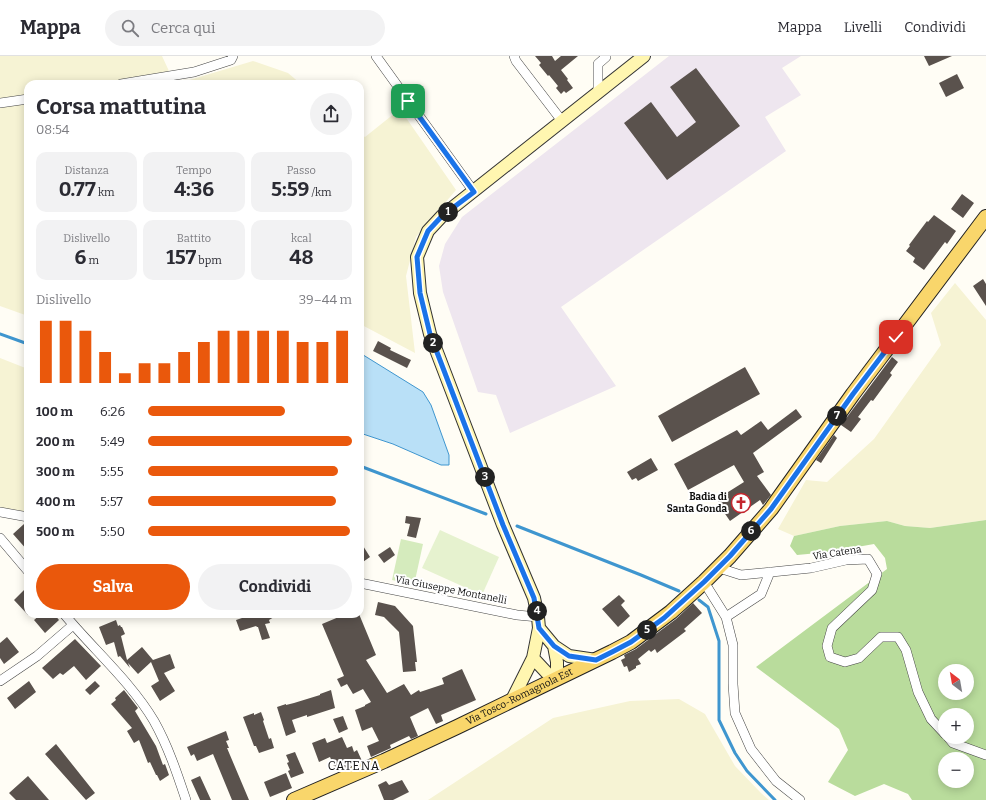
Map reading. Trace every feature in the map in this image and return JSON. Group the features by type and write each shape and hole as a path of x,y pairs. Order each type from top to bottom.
{"main road":[{"path":"512,700 533,658 538,622 534,598 503,525 430,334 420,293 417,257 428,231 442,216 644,56"},
{"name":"Via Tosco-Romagnola Est","path":"294,800 435,738 596,660 631,642 671,612 719,568 771,509 853,394 986,217"},
{"path":"538,622 554,646 569,656 596,660"},
{"path":"554,646 557,662 556,679"},
{"path":"533,658 547,673 556,679"}],"street":[{"path":"145,80 194,72 231,60 233,56"},
{"path":"376,56 474,192"},
{"path":"514,56 516,61 562,121"},
{"path":"598,92 598,64 606,57 605,56"},
{"path":"0,103 24,100"},
{"path":"0,512 24,516"},
{"path":"0,538 24,566"},
{"name":"Via Catena","path":"719,568 741,575 811,568 846,560 868,559 877,574 872,590 832,628 827,646 830,657 845,662 859,658 881,636 898,637 906,650 918,692 931,719 938,726"},
{"path":"726,617 762,594 770,572"},
{"path":"704,582 726,617 733,645 735,713 751,749 776,781 800,800"},
{"name":"Via Giuseppe Montanelli","path":"364,584 517,615 538,622"},
{"path":"67,618 134,692 154,721 171,756 186,800"},
{"path":"0,681 37,656 73,625"},
{"path":"958,744 986,755"}],"shaded area":[{"path":"0,56 162,56 173,80 24,80 24,315 0,306"},
{"path":"669,56 801,56 782,68 801,95 765,117 786,151 561,307 616,386 510,433 496,395 478,392 443,292 439,266 445,244 462,217"},
{"path":"253,61 288,73 296,80 189,80"},
{"path":"400,109 456,190 416,237 406,276 415,353 364,326 365,137"},
{"path":"955,283 986,320 986,520 930,528 905,526 887,521 840,526 794,536 778,529 806,480 827,482 874,439 941,345 931,313"},
{"path":"0,358 24,367 24,513 0,508"},
{"path":"679,699 705,714 735,766 769,800 428,800 553,718 630,701"}],"green space":[{"path":"986,520 986,800 912,800 908,794 884,784 855,796 828,782 848,750 839,729 756,667 887,569 885,558 874,544 829,552 797,555 790,546 794,536 840,526 887,521 905,526 930,528"},
{"path":"440,530 499,557 482,595 422,568"},
{"path":"401,539 423,544 414,585 392,580"}],"water":[{"path":"364,355 423,392 431,405 449,455 449,465 441,465 393,444 364,434"}],"building":[{"path":"535,56 552,56 555,61 561,56 578,56 561,70 573,88 566,93 564,91 561,94 556,88 558,86 539,65 541,63"},
{"path":"924,56 952,56 929,66"},
{"path":"696,68 740,126 667,180 624,123 651,102 677,137 696,122 670,87"},
{"path":"957,74 964,88 946,97 939,83"},
{"path":"962,194 974,203 963,218 951,209"},
{"path":"934,215 956,231 947,244 945,242 924,270 913,262 915,258 906,251 927,221 928,222"},
{"path":"983,279 986,284 986,306 973,286"},
{"path":"378,341 391,348 390,350 411,360 407,368 373,351"},
{"path":"892,357 898,362 890,373 892,375 873,401 871,400 858,417 861,419 851,432 841,425"},
{"path":"745,367 760,394 672,442 658,416"},
{"path":"796,409 802,417 753,453 764,472 757,476 771,495 763,505 760,500 730,521 717,499 744,482 734,465 688,490 674,464 737,430 741,435 761,421 768,430"},
{"path":"834,435 837,438 821,463 816,460"},
{"path":"651,458 658,470 638,481 636,478 632,480 627,472"},
{"path":"406,516 421,518 416,538 407,536 410,524 405,523"},
{"path":"24,524 24,546 13,534"},
{"path":"364,547 370,557 364,561"},
{"path":"390,547 395,555 384,563 378,555"},
{"path":"24,590 24,611 14,600"},
{"path":"619,595 625,601 621,605 630,616 618,627 602,609"},
{"path":"378,602 395,606 413,626 417,662 415,662 416,671 403,672 399,632 384,617 375,615"},
{"path":"693,603 702,613 684,629 686,631 657,653 655,649 651,652 649,650 638,659 641,664 636,666 636,668 629,672 627,666 624,667 621,660 625,658 624,655 636,649 676,619"},
{"path":"36,618 57,618 59,620 45,633 34,620"},
{"path":"242,618 272,618 269,620 270,623 265,624 270,638 262,640 258,627 256,626 240,631 236,620"},
{"path":"336,618 361,618 376,655 366,660 387,693 404,684 411,695 419,690 420,692 444,684 442,678 462,669 476,700 441,715 443,721 436,724 428,708 410,717 418,736 411,739 409,736 390,745 391,748 371,757 367,746 379,741 372,727 362,731 355,710 371,702 363,689 353,694 347,684 341,687 337,679 344,676 322,624"},
{"path":"116,620 118,626 120,625 122,627 125,634 121,636 127,660 142,647 153,660 170,654 175,668 164,673 175,691 160,701 151,686 159,681 151,662 138,674 128,663 130,668 120,656 118,657 114,642 106,645 99,627"},
{"path":"7,637 19,652 4,664 0,658 0,643"},
{"path":"75,639 101,666 86,680 74,666 63,675 60,673 53,679 42,668"},
{"path":"29,681 36,692 15,709 7,698"},
{"path":"95,681 100,686 90,695 85,690"},
{"path":"124,690 138,708 135,711 156,746 163,765 165,764 169,775 160,781 150,762 148,763 139,740 134,743 127,731 132,728 111,704"},
{"path":"331,690 335,708 292,720 296,732 286,736 277,707 320,695"},
{"path":"261,712 269,739 271,738 274,748 259,753 256,746 254,746 243,717"},
{"path":"343,716 348,729 339,733 333,719"},
{"path":"226,731 229,740 226,741 229,748 227,748 249,800 232,800 213,754 197,761 194,754 191,756 187,747"},
{"path":"342,737 347,748 352,746 354,752 357,750 362,761 336,771 330,757 319,762 312,743 325,738 327,743"},
{"path":"56,744 95,793 86,800 45,754"},
{"path":"295,752 304,773 291,778 287,763 289,762 286,755"},
{"path":"286,773 292,788 270,797 264,782"},
{"path":"28,776 49,800 16,800 9,793"},
{"path":"200,776 211,800 200,800 191,780"},
{"path":"402,780 409,792 393,800 384,800 378,785 386,781 389,785"}],"waterway":[{"path":"0,334 24,343"},
{"path":"364,468 486,514"},
{"path":"517,526 679,591"},
{"path":"699,600 708,607 719,641 719,720 735,753 747,771 775,800"}],"place":[{"name":"Badia di Santa Gonda","path":"741,503"}],"district":[{"name":"CATENA","path":"354,766"}],"route":[{"path":"408,101 474,192 442,216 428,231 417,257 420,293 430,334 503,525 534,598 539,628 554,646 569,656 596,660 631,642 664,618 719,568 771,509 853,394 896,337"}]}
